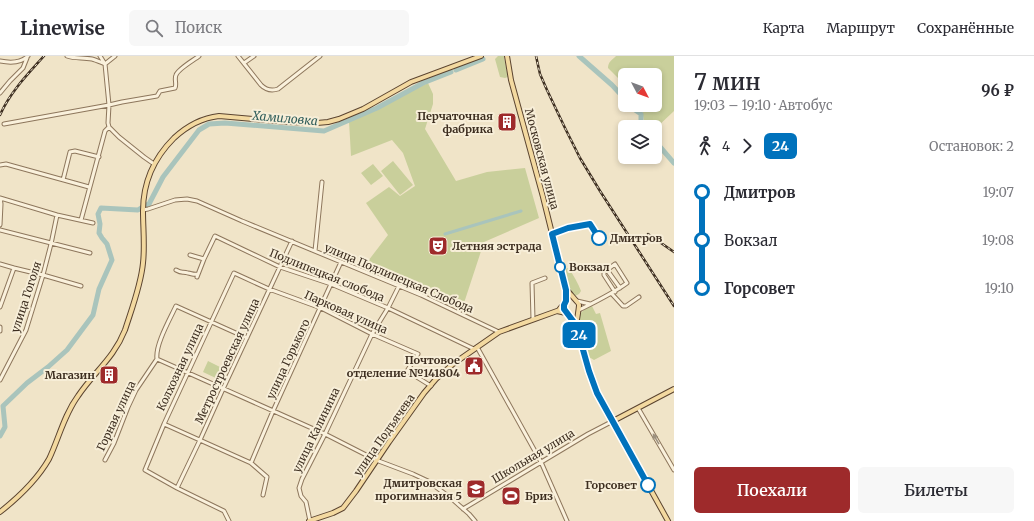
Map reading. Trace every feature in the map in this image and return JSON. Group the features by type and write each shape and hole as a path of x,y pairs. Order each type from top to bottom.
{"main road":[{"path":"0,512 22,494 43,468 53,450 64,421 73,404 120,341 141,275 143,262 143,210 145,190 154,164 166,146 175,137 202,119 219,116 289,122 328,122 339,119 363,108 411,82 481,56"},
{"name":"Московская улица","path":"507,56 511,80 566,290 564,309 576,325 597,393 668,521"},
{"name":"Московская улица","path":"566,290 579,305 576,325"},
{"path":"565,303 570,299 575,300"},
{"name":"улица Подъячева","path":"310,521 343,508 409,413 436,379 453,364 499,332 558,311 565,303"},
{"path":"558,311 573,315 578,311"},
{"path":"613,421 674,389"}],"street":[{"path":"67,56 72,58 89,58 105,64"},
{"path":"100,56 105,64 109,105 109,127 119,137 154,164"},
{"path":"105,64 115,56"},
{"path":"4,124 157,96 160,91 175,88 176,75 179,70 199,56"},
{"path":"238,56 261,85 270,90 278,89 320,56"},
{"path":"244,63 254,56"},
{"path":"312,56 315,60"},
{"path":"0,61 9,63 20,61 28,57"},
{"path":"0,93 23,68 28,57"},
{"path":"81,220 105,131 109,127"},
{"path":"63,180 70,152 75,151 99,157"},
{"path":"0,165 6,164 89,187"},
{"path":"315,252 322,182"},
{"path":"0,225 0,198 57,215 93,223"},
{"name":"улица Подлипецкая Слобода","path":"143,210 175,200 187,199 196,201 428,298 499,332"},
{"name":"улица Гоголя","path":"0,380 26,330 43,275 57,215"},
{"path":"0,230 90,253"},
{"name":"Подлипецкая слобода","path":"176,270 181,273 187,272 198,276 215,236 280,267 331,284 388,308 475,348"},
{"name":"Метростроевская улица","path":"177,488 292,241"},
{"path":"190,255 204,259"},
{"name":"улица Горького","path":"251,463 341,262"},
{"path":"0,264 81,286"},
{"path":"578,311 614,293 627,283 616,264 604,271 604,275 614,293 623,306 626,306 639,297"},
{"path":"0,307 14,268"},
{"path":"607,270 620,288"},
{"name":"Парковая улица","path":"234,273 269,289 321,308 372,334 418,354 407,371 431,386"},
{"name":"Колхозная улица","path":"177,488 145,470 164,424 234,273"},
{"path":"533,319 532,283 544,278"},
{"name":"улица Калинина","path":"310,521 306,502 301,496 300,488 302,479 372,334 399,286"},
{"path":"575,300 590,304"},
{"path":"247,338 176,306 160,341 156,354 157,359 325,434 376,460 428,481 464,509 475,521"},
{"path":"475,348 541,462 567,521"},
{"name":"Горная улица","path":"105,460 114,443 136,390 157,359"},
{"path":"638,408 674,470"},
{"name":"Школьная улица","path":"464,509 588,434 613,421"},
{"path":"164,424 251,463 267,477 263,495"},
{"path":"177,488 224,511 229,521"}],"green space":[{"path":"498,56 504,56 508,77 500,77 495,59"},
{"path":"616,56 674,56 674,111 662,122 662,120 644,120 642,112 662,112 662,68 618,68 618,78 608,68 609,63"},
{"path":"428,83 433,94 433,104 425,129 456,181 487,172 525,168 539,218 484,242 464,303 395,280 365,265 388,235 366,203 389,187 400,196 415,186 403,153 392,140 351,156 349,121"},
{"path":"393,161 413,185 400,195 381,171"},
{"path":"373,164 383,176 371,185 361,173"},
{"path":"567,268 579,285 581,291 575,296 568,287 565,271"},
{"path":"592,306 596,314 600,313 611,351 594,360 589,357 582,335 580,322 581,313"},
{"path":"208,361 227,370 222,381 203,372"},
{"name":"Бриз","path":"513,487 520,498 508,505 501,494"}],"waterway":[{"name":"Хамиловка","path":"579,56 618,91"},
{"name":"Хамиловка","path":"456,70 483,59"},
{"name":"Хамиловка","path":"146,205 149,204 163,177 199,130 209,124 225,123 324,131 377,108 423,83 451,72"},
{"name":"Хамиловка","path":"638,112 641,114 641,120"},
{"name":"Хамиловка","path":"662,149 674,163"},
{"name":"Хамиловка","path":"0,436 5,427 3,406 27,383 67,350 93,315 99,289 112,260 107,244 99,233 100,224 98,214 101,208 138,210 141,208"},
{"path":"445,234 521,211"}],"railway":[{"path":"0,115 14,91 44,56"},
{"path":"536,56 540,74 580,158 674,306"},
{"path":"648,234 674,252"}],"bus line":[{"name":"24","path":"599,238 590,224 568,228 552,234 566,290 564,309 576,325 597,393 648,485"}],"place":[{"name":"Перчаточная фабрика","path":"507,122"},
{"name":"Дмитров","path":"599,238"},
{"name":"Летняя эстрада","path":"438,246"},
{"name":"Вокзал","path":"560,267"},
{"name":"Почтовое отделение №141804","path":"474,366"},
{"name":"Магазин","path":"109,375"},
{"name":"Горсовет","path":"648,485"},
{"name":"Дмитровская прогимназия 5","path":"476,489"},
{"name":"Бриз","path":"511,496"}]}
